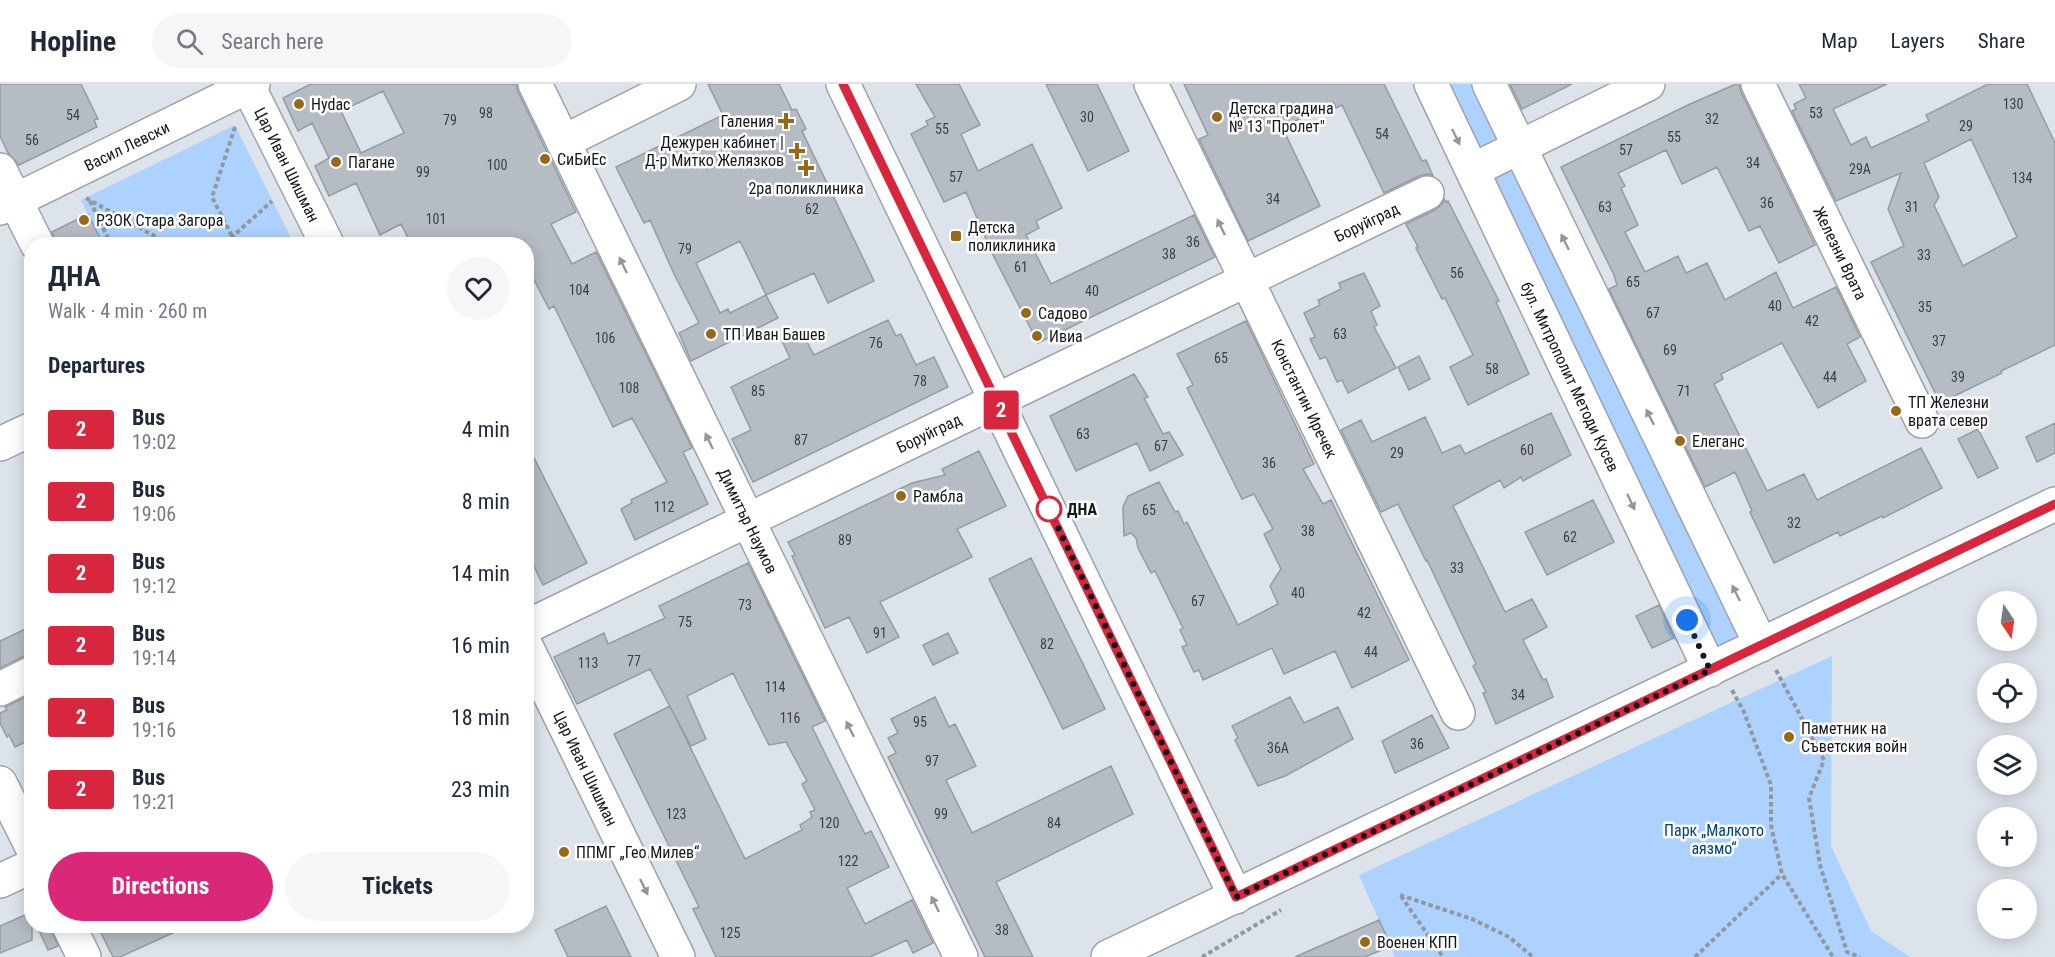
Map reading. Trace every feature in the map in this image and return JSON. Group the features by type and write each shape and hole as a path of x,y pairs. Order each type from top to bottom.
{"street":[{"name":"Димитър Наумов","path":"535,84 961,957"},
{"path":"563,142 679,84"},
{"path":"843,84 1236,897"},
{"name":"Константин Иречек","path":"1151,84 1458,713"},
{"name":"бул. Митрополит Методи Кусев","path":"1431,84 1710,670"},
{"path":"1489,84 1768,657"},
{"path":"1473,170 1648,84"},
{"name":"Железни Врата","path":"1758,84 1922,420"},
{"name":"Цар Иван Шишман","path":"249,85 323,237"},
{"name":"Васил Левски","path":"8,204 249,85"},
{"path":"0,170 8,204 32,237"},
{"name":"Боруйград","path":"534,623 1427,193"},
{"path":"0,444 24,433"},
{"path":"1108,957 1710,670 1768,657 2055,504"},
{"name":"Цар Иван Шишман","path":"534,662 678,957"},
{"path":"0,689 24,678"},
{"path":"0,783 24,831"},
{"path":"0,881 24,870"},
{"path":"72,933 84,957"}],"path":[{"path":"249,85 212,197 232,237 295,181"},
{"path":"50,183 89,200 156,237"},
{"path":"89,200 108,237"},
{"path":"1768,657 1824,760 1809,798 1820,865 1847,952 1860,957"},
{"path":"1710,670 1731,689 1744,712 1771,785 1771,825 1782,874 1833,957"},
{"path":"1695,957 1782,874"},
{"path":"1443,957 1400,895 1472,919 1509,937 1533,957"}],"green space":[{"path":"1431,84 1489,84 1761,645 1710,670"},
{"path":"235,125 291,237 100,237 81,200"},
{"name":"Парк „Малкото аязмо“","path":"1832,656 1831,846 1871,931 1910,957 1395,957 1359,875"}],"building":[{"path":"0,84 81,84 98,119 94,120 97,127 19,165 8,153 0,136"},
{"path":"311,84 516,84 576,212 551,224 572,264 596,252 692,448 683,452 708,504 635,540 621,509 632,503 631,500 667,482 632,418 613,427 554,306 549,309 534,280 534,237 408,237 401,224 380,235 356,183 329,196 315,166 329,158 312,123 298,131 283,98","holes":["383,91 404,133 361,153 341,111"]},
{"path":"708,84 779,84 792,110 796,109 806,129 802,131 874,281 828,303 814,273 766,295 778,318 691,361 679,333 699,323 650,220 644,223 616,167 723,115","holes":["740,241 766,295 730,313 728,309 720,313 696,263"]},
{"path":"916,84 959,84 980,125 961,134 978,171 1032,144 1062,208 1036,221 1039,228 1026,235 1051,284 1194,215 1215,257 1038,343 991,251 966,192 944,202 911,134 928,125 926,121 935,117"},
{"path":"1046,84 1097,84 1129,151 1088,171"},
{"path":"1184,84 1384,84 1422,161 1426,160 1433,176 1428,174 1419,176 1384,193 1342,105 1336,108 1334,103 1282,127 1320,206 1248,241 1199,139 1208,135"},
{"path":"1510,84 1572,84 1522,109"},
{"path":"1739,84 1815,245 1779,263 1760,226 1749,231 1717,167 1682,184 1666,150 1618,173 1625,186 1621,188 1638,225 1625,232 1645,272 1678,256 1686,273 1707,263 1725,300 1776,272 1793,308 1836,287 1860,337 1847,344 1866,381 1818,408 1782,343 1721,374 1723,379 1714,384 1767,491 1804,474 1817,500 1921,448 1942,488 1883,518 1882,516 1840,536 1838,532 1774,563 1750,512 1752,511 1735,472 1705,487 1609,289 1617,285 1614,275 1561,167"},
{"path":"1799,84 1887,84 1833,109 1851,145 1866,137 1871,148 1929,121 1926,115 1988,84 2027,84 2055,143 2055,345 1940,403 1871,262 1904,246 1888,209 1901,173 1836,201 1792,111 1796,109 1794,104 1806,98","holes":["1971,139 2017,237 1963,266 1934,205 1939,197 1924,163"]},
{"path":"1444,199 1448,201 1499,301 1496,302 1529,374 1468,405 1450,367 1473,355 1445,298 1442,299 1406,224 1435,210"},
{"path":"88,214 100,237 54,237 52,232"},
{"path":"1364,273 1380,306 1371,311 1377,325 1374,327 1396,368 1348,393 1342,380 1337,382 1326,357 1320,359 1310,339 1315,337 1304,313 1320,305 1318,300 1341,289 1339,283"},
{"path":"888,320 896,336 901,334 916,365 934,357 948,387 753,482 732,439 751,430 731,387 790,358 782,341 801,331 814,355"},
{"path":"1246,321 1314,464 1303,469 1323,504 1331,500 1409,660 1352,688 1335,651 1284,674 1272,648 1203,680 1199,670 1194,672 1182,647 1187,645 1180,630 1183,628 1155,571 1151,573 1138,548 1136,538 1131,533 1124,536 1123,507 1128,496 1159,482 1175,512 1178,511 1184,524 1187,522 1238,625 1278,604 1270,586 1281,569 1264,534 1273,529 1254,494 1242,499 1187,388 1193,385 1177,354"},
{"path":"1419,356 1430,379 1409,390 1398,367"},
{"path":"1134,374 1148,397 1144,398 1163,434 1169,432 1183,455 1150,471 1137,443 1076,471 1050,416"},
{"path":"1551,413 1571,455 1523,481 1521,477 1504,488 1500,480 1453,506 1505,612 1532,599 1547,627 1523,640 1543,680 1546,679 1553,697 1496,724 1483,693 1486,692 1473,666 1476,664 1398,504 1381,512 1341,430 1361,420 1372,442 1425,417 1442,453 1460,445 1465,454"},
{"path":"2055,423 2055,453 2037,462 2026,437"},
{"path":"1978,429 1998,468 1978,478 1958,439"},
{"path":"979,451 1006,506 957,529 972,557 880,602 899,637 867,653 849,617 825,628 792,556 795,555 788,542 912,483 945,475 942,469"},
{"path":"534,458 587,563 543,585 534,566"},
{"path":"1593,500 1614,542 1547,575 1525,532"},
{"path":"1031,558 1105,709 1063,729 989,579"},
{"path":"748,563 825,721 812,727 865,834 871,831 889,867 847,888 865,924 912,900 933,943 913,953 907,940 870,957 716,957 693,909 699,907 614,734 670,706 650,669 577,704 554,657 604,633 608,644 665,618 659,606","holes":["733,673 769,745 786,742 807,781 802,784 815,810 810,812 812,817 800,825 802,830 745,859 673,713 691,746 706,739 687,696"]},
{"path":"1659,605 1674,638 1652,648 1636,616"},
{"path":"24,630 24,656 0,668 0,641"},
{"path":"948,633 958,653 933,665 923,645"},
{"path":"935,697 949,727 955,724 976,766 946,780 972,833 1111,766 1133,814 996,882 1033,957 985,957 888,757 896,753 888,738 898,733 891,719"},
{"path":"1290,697 1304,723 1338,707 1353,739 1285,776 1258,786 1235,740 1238,738 1232,726"},
{"path":"24,698 24,743 15,747 0,723 0,713 7,710 5,707"},
{"path":"1432,715 1449,748 1395,773 1382,741"},
{"path":"606,906 631,957 568,957 555,930"},
{"path":"24,916 24,933 32,933 32,940 0,953 0,926"},
{"name":"Военен КПП","path":"1379,920 1391,946 1365,957 1295,957"},
{"path":"40,933 53,933 58,946 48,950"},
{"path":"101,933 173,933 120,957 113,957"}],"bus line":[{"name":"2","path":"843,84 1236,897 2055,504"}],"place":[{"name":"Hydac","path":"299,104"},
{"name":"Детска градина № 13 \"Пролет\"","path":"1217,117"},
{"name":"Галения","path":"786,121"},
{"name":"Дежурен кабинет | Д-р Митко Желязков","path":"797,151"},
{"name":"СиБиЕс","path":"545,159"},
{"name":"Пагане","path":"336,162"},
{"name":"2ра поликлиника","path":"806,168"},
{"name":"РЗОК Стара Загора","path":"84,220"},
{"name":"Детска поликлиника","path":"956,236"},
{"name":"Садово","path":"1026,313"},
{"name":"ТП Иван Башев","path":"711,334"},
{"name":"Ивиа","path":"1037,336"},
{"name":"ТП Железни врата север","path":"1896,411"},
{"name":"Елеганс","path":"1680,441"},
{"name":"Рамбла","path":"901,496"},
{"name":"ДНА","path":"1049,509"},
{"name":"Паметник на Съветския войн","path":"1789,737"},
{"name":"ППМГ „Гео Милев“","path":"564,852"},
{"name":"Военен КПП","path":"1365,942"}],"route":[{"path":"1049,509 1236,897 1710,670 1687,620"}]}
